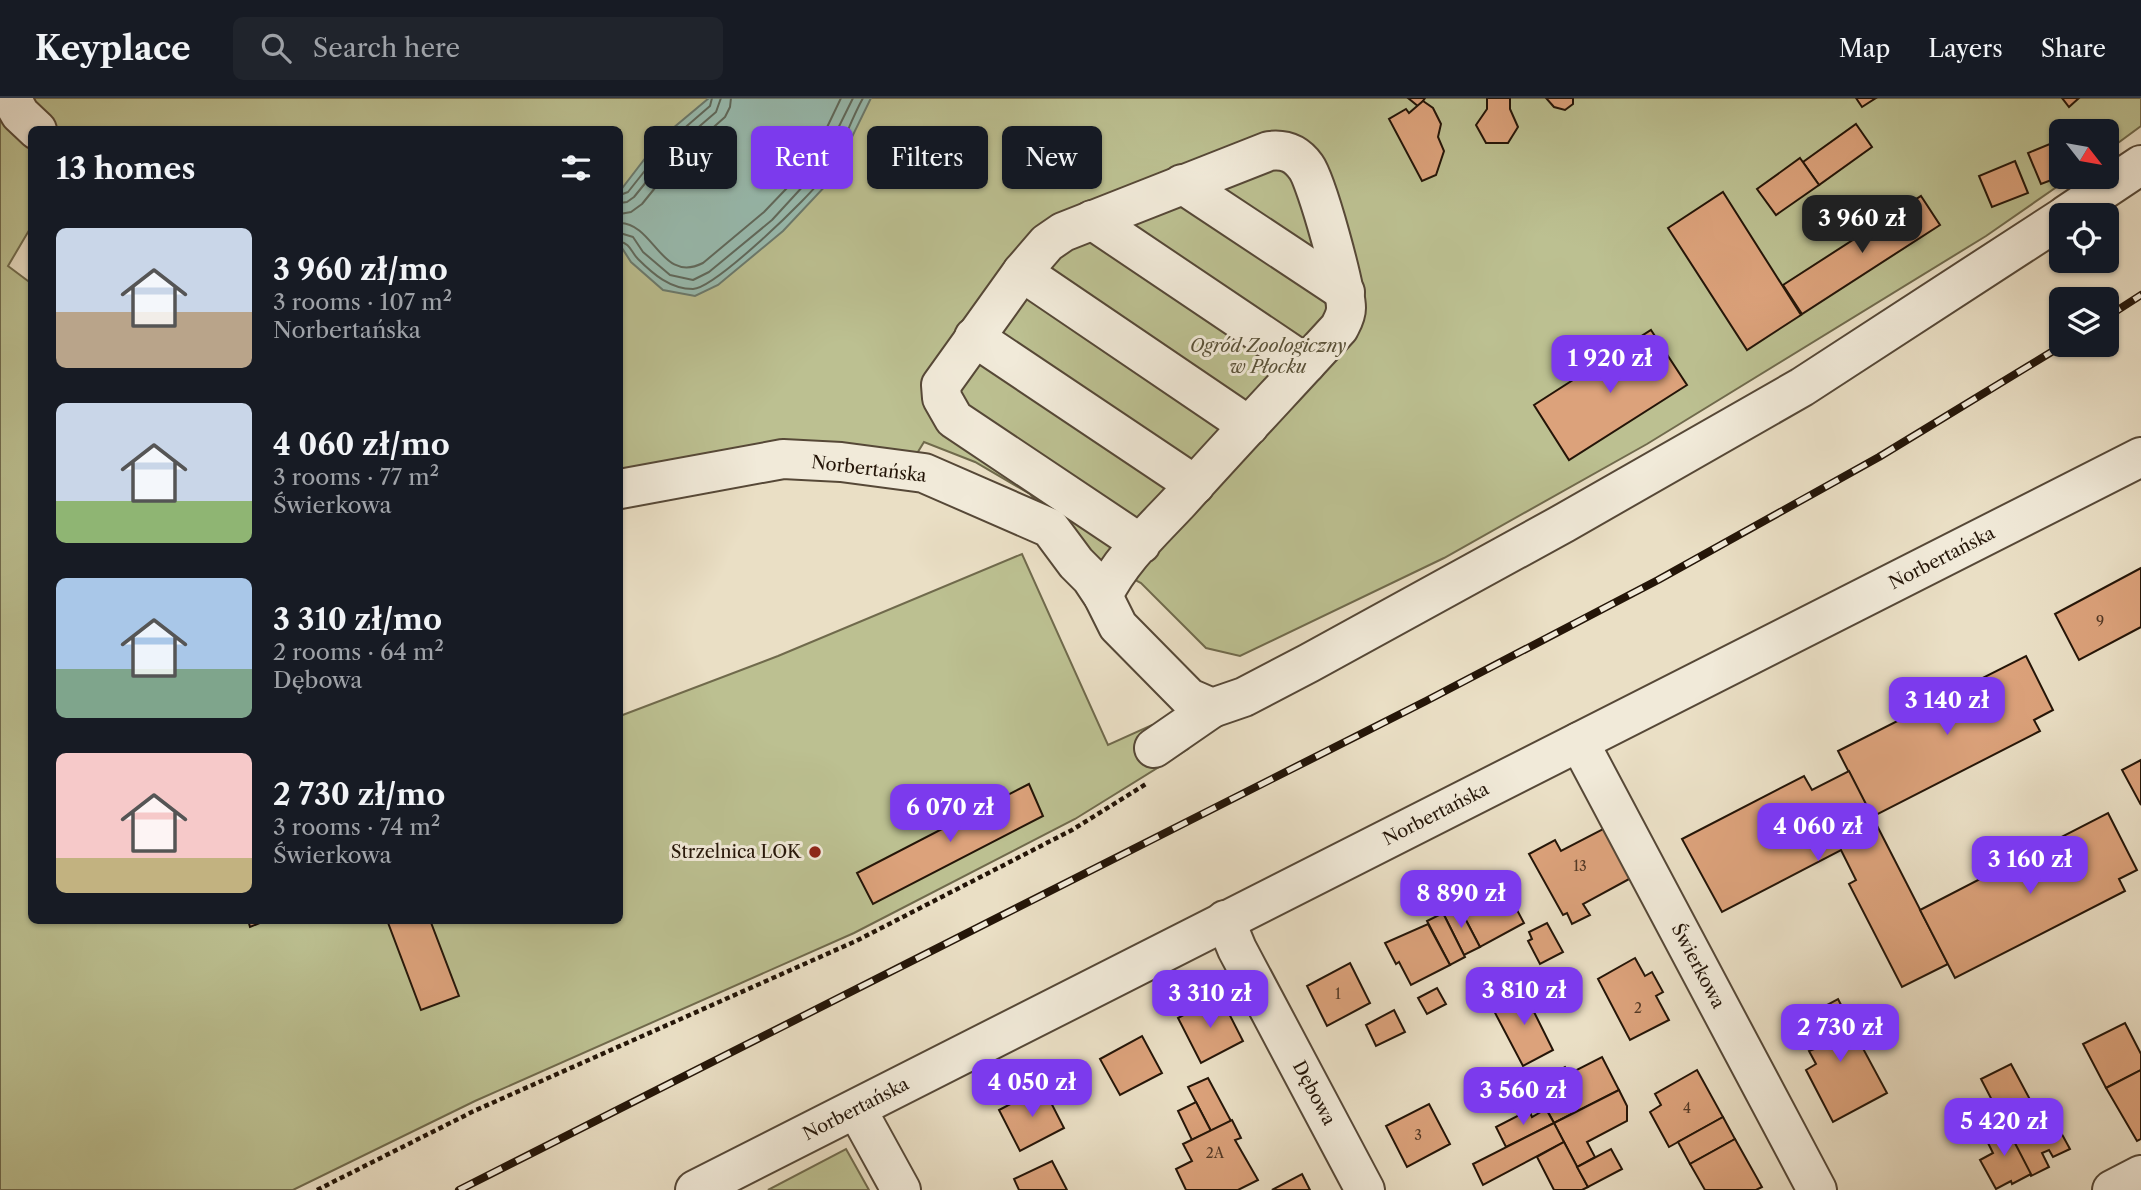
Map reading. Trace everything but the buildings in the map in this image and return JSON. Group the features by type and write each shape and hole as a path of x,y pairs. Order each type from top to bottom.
{"street":[{"path":"11,98 20,114 33,126"},
{"path":"1104,600 1121,565 1141,544 1249,426 1306,365 1339,328 1346,313 1345,292 1310,174 1296,156 1284,149 1269,151 1182,184 1063,232 1047,243 1022,272 941,385 942,398 954,419 1141,544"},
{"path":"2085,203 2141,165"},
{"path":"1182,184 1345,292"},
{"path":"1092,220 1306,365"},
{"path":"1152,764 1178,734 1212,708 1244,697 1322,656 1564,523 1802,387 2049,227"},
{"path":"1022,272 1249,426"},
{"path":"974,337 1195,485"},
{"name":"Norbertańska","path":"695,1190 2141,457"},
{"name":"Norbertańska","path":"623,488 783,459 841,462 925,473 1050,528 1104,600 1189,698 1212,708"},
{"path":"1104,520 1100,558 1104,600"},
{"name":"Świerkowa","path":"1579,742 1817,1190"},
{"name":"Dębowa","path":"1224,920 1365,1190"},
{"path":"857,1110 901,1190"},
{"path":"2112,1190 2141,1175"}],"path":[{"path":"317,1190 474,1111 856,941 1072,830 1152,764"}],"green space":[{"name":"Ogród Zoologiczny w Płocku","path":"26,98 2141,98 2141,126 2119,142 2119,119 2049,119 2049,189 2054,189 1986,236 1647,444 1444,558 1240,656 1206,648 1141,583 1078,549 1030,494 975,462 924,442 916,455 623,478 623,126 51,126"},
{"name":"Strzelnica LOK","path":"0,104 28,138 28,232 8,266 28,281 28,924 623,924 623,715 778,656 1022,554 1108,745 1152,725 1178,734 1188,749 1075,819 854,933 475,1101 293,1190 0,1190"},
{"path":"846,1149 869,1190 768,1190"}],"water":[{"path":"709,98 871,98 853,135 853,126 751,126 751,189 823,189 783,231 718,285 695,296 663,290 631,262 623,250 623,187 644,160 644,189 737,189 737,126 676,126"}],"railway":[{"path":"2119,309 2141,295"},
{"path":"459,1190 1426,701 1658,580 1879,457 2049,354"}],"place":[{"name":"Strzelnica LOK","path":"815,852"}]}
